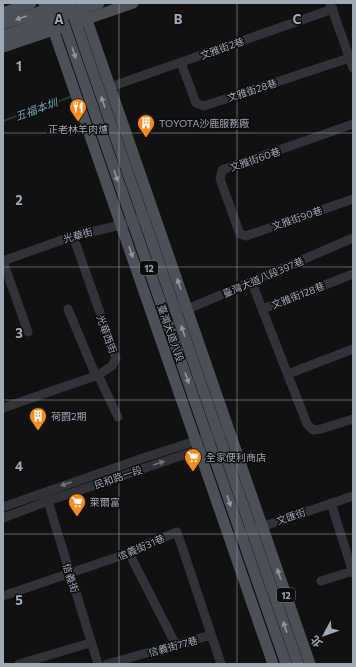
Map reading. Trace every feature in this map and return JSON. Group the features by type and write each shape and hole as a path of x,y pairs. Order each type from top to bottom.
{"main road":[{"path":"3,13 31,3"},
{"name":"臺灣大道八段","path":"44,3 273,664"},
{"name":"臺灣大道八段","path":"53,30 55,3"},
{"name":"臺灣大道八段","path":"55,3 70,24 144,218 298,664"},
{"path":"3,24 67,3"},
{"name":"臺灣大道八段","path":"67,3 70,24 132,222 286,664"},
{"name":"12","path":"74,3 87,19"},
{"name":"12","path":"81,3 310,664"},
{"path":"3,36 99,3"},
{"path":"3,47 133,3"},
{"path":"220,439 231,435"}],"street":[{"path":"332,6 353,68"},
{"name":"文雅街2巷","path":"110,87 181,63 332,6"},
{"name":"文雅街28巷","path":"181,63 196,103 204,106 349,58"},
{"name":"文雅街60巷","path":"240,234 220,179 222,170 353,124"},
{"name":"文雅街90巷","path":"240,234 246,236 353,199"},
{"name":"光華街","path":"3,261 73,236 121,225 155,214"},
{"name":"光華西街","path":"3,408 97,375 112,366 116,358 73,236"},
{"name":"臺灣大道八段397巷","path":"188,309 353,238"},
{"path":"3,261 28,332"},
{"name":"文雅街128巷","path":"353,274 263,309 307,424 313,430 321,430 353,419"},
{"path":"252,282 263,309"},
{"path":"173,304 188,309"},
{"path":"68,309 97,375 118,417"},
{"path":"288,374 353,349"},
{"name":"民和路一段","path":"3,518 220,439"},
{"name":"民和路一段","path":"3,507 140,459 198,446"},
{"name":"信義街","path":"44,492 48,501 90,643 98,664"},
{"name":"文匯街","path":"229,538 331,502 353,496"},
{"path":"321,581 353,572 331,502"},
{"name":"信義街31巷","path":"3,596 129,553 177,532 211,636"},
{"path":"129,553 176,645"},
{"name":"信義街77巷","path":"107,664 211,636 220,664"},
{"path":"19,664 90,643"}],"waterway":[{"name":"五福本圳","path":"3,121 70,97"}],"place":[{"name":"正老林羊肉爐","path":"78,122"},
{"name":"TOYOTA沙鹿服務廠","path":"146,138"},
{"name":"荷園2期","path":"38,431"},
{"name":"全家便利商店","path":"193,472"},
{"name":"萊爾富","path":"77,517"}]}
